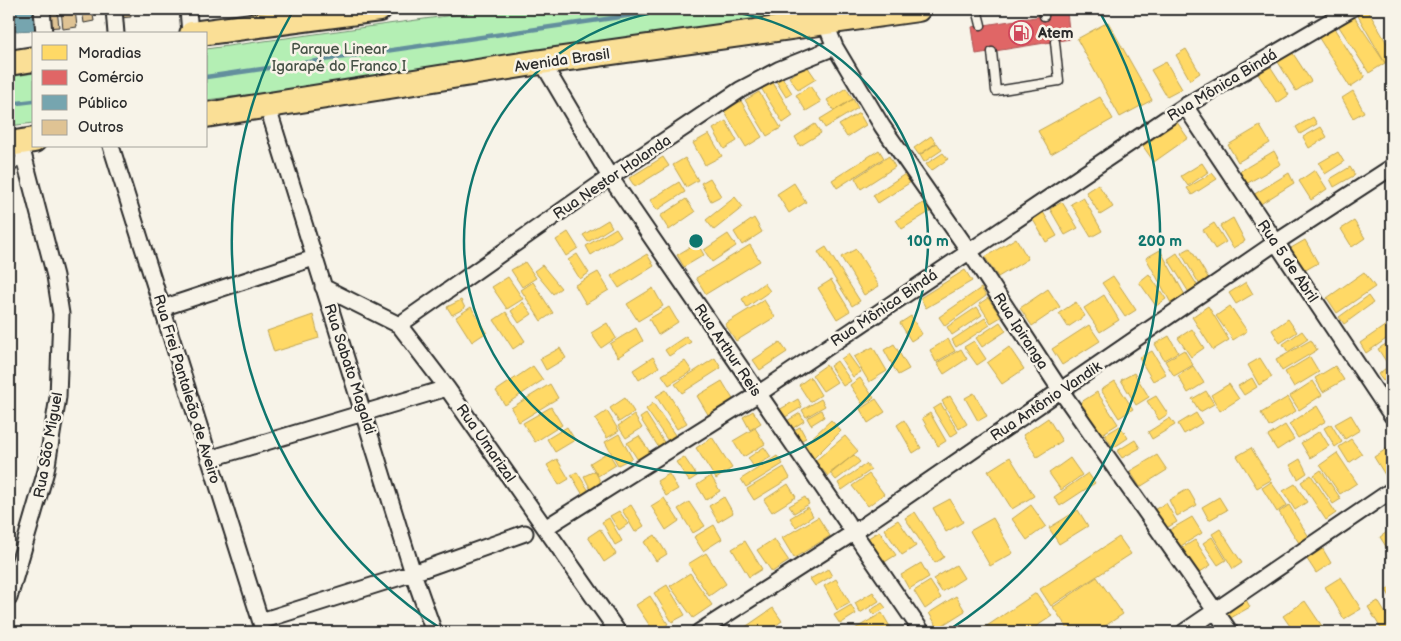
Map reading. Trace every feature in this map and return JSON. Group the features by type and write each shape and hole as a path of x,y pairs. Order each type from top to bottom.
{"highway":[{"path":"206,32 379,9"},
{"name":"Avenida Brasil","path":"208,115 542,62 918,9"},
{"path":"9,63 32,59"}],"street":[{"path":"42,9 44,32"},
{"path":"114,9 116,32"},
{"path":"188,9 191,32"},
{"name":"Rua Mônica Bindá","path":"545,528 758,394 1185,106 1351,9"},
{"name":"Rua Ipiranga","path":"825,22 835,47 882,126 969,251 1060,391 1230,632"},
{"name":"Rua Nestor Holanda","path":"399,326 610,178 740,90 780,69 835,47"},
{"name":"Rua Arthur Reis","path":"542,62 610,178 922,632"},
{"name":"Rua Sabato Magaldi","path":"267,106 323,287 365,414 413,573 434,632"},
{"name":"Rua 5 de Abril","path":"1185,106 1392,416"},
{"name":"Rua São Miguel","path":"9,598 46,471 58,397 61,314 55,276 22,145"},
{"name":"Rua Frei Pantaleão de Aveiro","path":"112,148 208,460 263,627"},
{"name":"Rua Antônio Vandik","path":"699,632 853,533 1276,243 1392,167"},
{"path":"162,308 314,258"},
{"name":"Rua Umarizal","path":"323,287 399,326 447,388 618,632"},
{"path":"208,460 447,388"},
{"path":"1184,632 1392,490"},
{"path":"263,627 525,534"}],"lane":[{"path":"977,9 981,25"},
{"path":"992,52 996,91 1059,82 1055,42"},
{"path":"9,170 22,145"}],"green space":[{"name":"Parque Linear Igarapé do Franco I","path":"497,9 871,9 354,82 208,100 208,49"},
{"path":"32,73 32,123 9,126 9,77"}],"building: Moradias":[{"path":"1354,9 1367,9 1392,52 1392,59 1385,63"},
{"path":"1351,12 1385,63 1369,73 1336,22"},
{"path":"1108,22 1152,100 1120,117 1077,39"},
{"path":"1332,25 1365,77 1350,87 1317,35"},
{"path":"1186,49 1200,73 1190,80 1176,55"},
{"path":"1292,52 1311,81 1296,91 1278,62"},
{"path":"1166,62 1182,89 1167,97 1151,70"},
{"path":"1268,63 1289,95 1277,103 1256,71"},
{"path":"807,66 816,79 798,90 789,77"},
{"path":"782,77 792,93 786,97 776,81"},
{"path":"772,81 793,116 783,123 761,88"},
{"path":"810,86 821,102 806,111 796,95"},
{"path":"846,88 853,99 834,111 827,100"},
{"path":"1353,91 1364,112 1353,118 1342,98"},
{"path":"759,92 781,128 767,136 745,100"},
{"path":"1100,97 1113,119 1051,154 1038,131"},
{"path":"853,99 858,108 825,128 820,119"},
{"path":"741,101 762,137 746,147 724,111"},
{"path":"859,113 866,125 847,137 839,125"},
{"path":"1313,117 1317,124 1300,134 1296,127"},
{"path":"1174,118 1188,138 1154,162 1140,142"},
{"path":"726,121 737,141 724,149 713,129"},
{"path":"815,124 821,133 800,146 795,137"},
{"path":"1260,126 1270,143 1238,162 1228,145"},
{"path":"1321,127 1327,137 1309,148 1303,137"},
{"path":"709,134 722,156 705,165 693,143"},
{"path":"931,136 936,143 919,155 914,148"},
{"path":"937,143 942,150 924,162 920,155"},
{"path":"879,150 884,158 837,188 832,180"},
{"path":"1274,151 1281,164 1246,184 1239,172"},
{"path":"1338,152 1344,162 1325,174 1319,163"},
{"path":"943,153 948,159 931,171 926,164"},
{"path":"889,156 895,167 861,189 855,178"},
{"path":"663,157 669,166 635,187 629,178"},
{"path":"685,158 698,180 686,187 673,165"},
{"path":"1202,163 1208,172 1188,186 1181,176"},
{"path":"1350,167 1355,175 1334,187 1330,179"},
{"path":"1315,170 1327,189 1311,200 1299,181"},
{"path":"1212,173 1217,179 1192,195 1187,188"},
{"path":"1289,173 1294,183 1259,205 1253,195"},
{"path":"905,174 911,182 878,203 873,195"},
{"path":"710,178 721,196 711,201 701,183"},
{"path":"679,182 685,192 657,210 650,200"},
{"path":"794,183 806,202 789,213 777,194"},
{"path":"1098,184 1113,207 1100,215 1086,192"},
{"path":"735,197 743,207 714,230 706,220"},
{"path":"1083,197 1102,231 1091,237 1071,204"},
{"path":"686,199 695,212 669,230 660,216"},
{"path":"925,202 931,211 902,229 896,220"},
{"path":"1062,202 1078,228 1065,235 1050,209"},
{"path":"1043,212 1057,236 1046,242 1032,218"},
{"path":"754,218 762,232 742,245 734,232"},
{"path":"1233,218 1245,241 1233,248 1220,226"},
{"path":"608,220 612,227 588,242 583,235"},
{"path":"1354,221 1365,238 1352,247 1341,229"},
{"path":"1214,223 1226,242 1215,249 1203,230"},
{"path":"616,228 621,236 591,255 586,246"},
{"path":"568,232 578,248 566,256 556,240"},
{"path":"728,234 736,246 712,262 704,250"},
{"path":"1016,238 1028,259 998,277 985,257"},
{"path":"1305,240 1318,263 1304,271 1291,248"},
{"path":"697,243 704,255 684,267 677,255"},
{"path":"750,245 760,261 706,294 696,278"},
{"path":"826,247 860,301 852,306 818,252"},
{"path":"1190,248 1209,279 1200,285 1181,253"},
{"path":"856,249 879,286 864,295 841,257"},
{"path":"1160,250 1185,295 1171,303 1146,258"},
{"path":"1177,253 1199,288 1190,294 1168,259"},
{"path":"577,254 589,273 580,279 568,260"},
{"path":"647,254 654,266 619,288 611,276"},
{"path":"525,262 536,278 522,287 511,270"},
{"path":"542,265 561,288 553,294 534,271"},
{"path":"965,270 972,281 926,308 920,298"},
{"path":"598,272 609,290 586,304 575,285"},
{"path":"1364,272 1375,287 1337,313 1327,298"},
{"path":"1149,274 1166,299 1156,306 1139,282"},
{"path":"1113,276 1136,310 1125,317 1102,283"},
{"path":"508,277 523,299 507,309 492,287"},
{"path":"831,280 850,311 837,319 818,288"},
{"path":"533,282 553,313 541,321 521,290"},
{"path":"1246,282 1253,294 1236,304 1229,293"},
{"path":"764,283 770,291 747,307 742,299"},
{"path":"653,288 663,306 638,321 627,304"},
{"path":"981,288 986,296 945,326 939,317"},
{"path":"1048,289 1060,307 1032,326 1020,308"},
{"path":"1104,295 1119,320 1100,332 1084,308"},
{"path":"1368,296 1373,303 1344,324 1339,317"},
{"path":"988,298 1001,317 991,323 979,304"},
{"path":"461,300 465,308 452,315 447,307"},
{"path":"764,300 775,317 736,341 725,324"},
{"path":"523,302 532,314 519,323 511,311"},
{"path":"1076,302 1085,316 1068,327 1059,313"},
{"path":"1208,306 1229,340 1213,350 1192,317"},
{"path":"1230,306 1247,331 1233,340 1216,316"},
{"path":"471,307 487,332 472,342 456,317"},
{"path":"669,307 678,322 658,335 649,319"},
{"path":"977,307 982,315 952,335 947,327"},
{"path":"506,312 525,341 513,349 494,320"},
{"path":"313,315 319,338 274,352 267,331"},
{"path":"911,316 922,334 911,341 900,323"},
{"path":"985,318 990,325 956,347 952,340"},
{"path":"1288,319 1297,332 1280,343 1272,330"},
{"path":"1392,321 1392,335 1366,353 1360,343"},
{"path":"1000,322 1006,331 982,347 976,338"},
{"path":"607,323 616,338 601,348 591,333"},
{"path":"1089,325 1100,341 1062,365 1052,349"},
{"path":"636,328 643,341 618,357 610,344"},
{"path":"1192,329 1204,348 1191,357 1178,338"},
{"path":"1302,331 1308,339 1288,352 1283,344"},
{"path":"686,336 691,342 669,356 665,350"},
{"path":"1169,336 1178,352 1164,360 1155,344"},
{"path":"948,339 955,351 936,362 930,350"},
{"path":"1311,340 1317,350 1282,371 1276,360"},
{"path":"1392,340 1392,359 1387,363 1378,349"},
{"path":"974,341 986,359 977,365 964,347"},
{"path":"780,342 787,352 760,370 753,360"},
{"path":"894,344 909,369 898,375 884,350"},
{"path":"873,347 887,371 869,382 854,357"},
{"path":"1009,347 1024,369 1002,384 987,363"},
{"path":"560,348 566,358 546,370 540,359"},
{"path":"961,349 967,359 944,374 937,363"},
{"path":"1184,350 1193,365 1174,376 1165,361"},
{"path":"1152,351 1166,374 1153,381 1139,358"},
{"path":"848,354 861,372 853,377 841,359"},
{"path":"653,357 659,367 639,380 633,370"},
{"path":"1310,357 1319,372 1294,387 1285,372"},
{"path":"715,358 721,368 682,393 675,384"},
{"path":"1260,358 1272,377 1259,385 1248,365"},
{"path":"685,361 692,371 669,385 662,375"},
{"path":"837,361 851,381 843,386 830,366"},
{"path":"1392,364 1392,375 1383,381 1378,374"},
{"path":"826,365 837,382 823,391 812,375"},
{"path":"533,366 543,380 505,405 496,391"},
{"path":"1193,366 1204,383 1188,393 1178,376"},
{"path":"1335,366 1344,380 1323,392 1315,378"},
{"path":"1134,373 1149,397 1136,405 1121,380"},
{"path":"810,377 821,395 810,402 799,385"},
{"path":"860,378 874,398 863,405 850,385"},
{"path":"1252,378 1257,387 1244,395 1238,386"},
{"path":"722,381 734,401 709,416 697,396"},
{"path":"1115,381 1133,409 1119,418 1101,390"},
{"path":"1313,381 1322,395 1299,410 1290,396"},
{"path":"550,384 558,398 519,422 511,408"},
{"path":"1229,384 1239,399 1220,411 1211,395"},
{"path":"666,390 687,423 677,429 656,396"},
{"path":"1206,391 1214,404 1200,412 1192,399"},
{"path":"1097,392 1118,424 1099,436 1078,404"},
{"path":"974,393 987,416 978,421 965,398"},
{"path":"950,396 967,424 959,429 942,401"},
{"path":"1156,396 1168,414 1159,420 1147,401"},
{"path":"1288,397 1296,411 1269,427 1261,413"},
{"path":"625,398 634,412 619,422 610,408"},
{"path":"798,399 802,407 782,419 777,411"},
{"path":"821,399 825,406 806,417 802,410"},
{"path":"876,399 885,412 868,423 860,409"},
{"path":"653,403 675,435 668,441 646,409"},
{"path":"941,404 958,432 950,437 933,409"},
{"path":"1317,406 1326,421 1298,438 1289,424"},
{"path":"551,407 562,425 535,442 523,423"},
{"path":"821,410 824,417 811,425 807,418"},
{"path":"607,411 619,431 607,438 595,419"},
{"path":"753,411 761,423 750,430 743,417"},
{"path":"800,413 804,421 787,432 782,424"},
{"path":"930,413 946,441 938,446 922,418"},
{"path":"1196,413 1202,423 1184,434 1178,424"},
{"path":"646,414 667,447 661,451 640,418"},
{"path":"634,415 642,428 626,438 618,426"},
{"path":"1351,415 1360,430 1345,439 1335,424"},
{"path":"1048,418 1062,441 1037,457 1023,435"},
{"path":"1170,418 1175,425 1152,439 1148,432"},
{"path":"831,420 841,431 812,460 801,448"},
{"path":"904,420 921,448 913,453 897,425"},
{"path":"1331,424 1342,442 1335,447 1324,428"},
{"path":"1285,425 1294,439 1277,450 1268,436"},
{"path":"1120,426 1128,438 1113,448 1105,435"},
{"path":"567,427 575,440 555,452 547,439"},
{"path":"800,427 806,438 794,444 788,433"},
{"path":"755,428 765,444 743,457 733,441"},
{"path":"1320,431 1329,446 1310,458 1301,443"},
{"path":"619,434 632,458 618,465 605,442"},
{"path":"639,436 650,452 638,460 627,443"},
{"path":"845,436 858,451 828,476 815,461"},
{"path":"712,437 732,468 716,479 696,448"},
{"path":"1351,439 1362,454 1349,463 1339,447"},
{"path":"1135,440 1140,448 1122,458 1117,451"},
{"path":"1391,446 1392,481 1390,483 1374,457"},
{"path":"764,447 771,457 754,467 748,458"},
{"path":"1251,448 1271,480 1257,488 1237,456"},
{"path":"608,452 616,465 598,476 590,463"},
{"path":"1337,453 1357,483 1340,494 1320,465"},
{"path":"854,455 860,462 836,480 830,473"},
{"path":"1157,455 1167,470 1140,487 1130,471"},
{"path":"777,456 783,464 746,487 741,479"},
{"path":"684,457 697,476 689,481 676,462"},
{"path":"1010,457 1034,496 1012,509 988,471"},
{"path":"1070,458 1082,475 1061,490 1049,473"},
{"path":"557,459 569,479 559,485 547,465"},
{"path":"1300,459 1307,473 1298,479 1290,465"},
{"path":"866,464 871,470 842,490 838,483"},
{"path":"784,467 790,478 754,500 747,489"},
{"path":"1321,470 1341,499 1333,504 1314,475"},
{"path":"595,471 603,487 592,492 584,476"},
{"path":"577,472 589,491 583,495 571,475"},
{"path":"1088,473 1095,483 1060,506 1054,497"},
{"path":"669,474 678,489 666,496 657,481"},
{"path":"869,474 884,494 868,506 852,486"},
{"path":"1311,475 1336,513 1326,520 1301,482"},
{"path":"711,476 720,491 706,500 697,485"},
{"path":"1271,482 1287,505 1277,512 1262,488"},
{"path":"788,484 796,497 772,512 764,500"},
{"path":"1295,484 1307,502 1295,510 1283,491"},
{"path":"1188,489 1197,505 1177,516 1169,500"},
{"path":"724,497 733,513 718,522 709,506"},
{"path":"805,497 809,504 794,513 789,506"},
{"path":"1219,497 1227,510 1209,520 1202,507"},
{"path":"664,498 679,521 666,530 651,506"},
{"path":"950,499 963,522 946,532 933,508"},
{"path":"689,502 705,526 693,533 678,509"},
{"path":"1166,503 1177,522 1161,531 1150,512"},
{"path":"631,505 644,526 635,532 622,510"},
{"path":"1031,505 1046,526 1027,540 1012,519"},
{"path":"1289,505 1311,540 1301,546 1279,512"},
{"path":"808,507 813,516 796,527 790,518"},
{"path":"1078,510 1088,526 1059,544 1049,528"},
{"path":"619,511 628,524 619,530 610,516"},
{"path":"915,512 944,557 935,563 905,518"},
{"path":"818,517 830,536 794,558 782,538"},
{"path":"1192,517 1202,533 1176,549 1166,532"},
{"path":"609,518 622,541 615,545 602,522"},
{"path":"993,518 1013,553 990,566 970,531"},
{"path":"898,520 916,546 902,555 884,529"},
{"path":"714,525 722,539 703,551 694,537"},
{"path":"600,529 616,554 604,562 588,537"},
{"path":"1220,529 1242,563 1233,569 1212,534"},
{"path":"1390,530 1392,533 1392,556 1380,537"},
{"path":"879,531 896,555 880,565 864,541"},
{"path":"655,535 667,554 656,561 644,542"},
{"path":"1119,537 1131,554 1051,606 1040,589"},
{"path":"1212,537 1226,560 1218,565 1203,543"},
{"path":"774,539 789,561 772,572 757,550"},
{"path":"1195,540 1211,565 1194,576 1177,551"},
{"path":"745,541 762,569 749,577 732,549"},
{"path":"1321,546 1331,563 1316,573 1305,556"},
{"path":"706,553 726,584 709,596 688,564"},
{"path":"921,563 929,577 909,589 901,575"},
{"path":"956,565 964,578 942,592 933,579"},
{"path":"828,569 832,576 815,586 810,579"},
{"path":"690,573 712,605 693,618 670,586"},
{"path":"1097,577 1123,614 1096,632 1070,632 1053,607"},
{"path":"1341,577 1361,609 1344,619 1325,587"},
{"path":"836,579 850,603 837,610 824,586"},
{"path":"930,581 941,598 925,609 914,591"},
{"path":"667,585 685,615 672,622 654,593"},
{"path":"1392,586 1392,600 1386,590"},
{"path":"873,592 879,601 860,613 855,603"},
{"path":"1036,593 1052,616 1028,632 982,632 981,630"},
{"path":"650,596 668,624 656,632 654,632 636,605"},
{"path":"956,596 965,611 938,628 929,613"},
{"path":"1244,596 1250,607 1229,619 1223,607"},
{"path":"1305,601 1326,632 1294,632 1283,616"},
{"path":"1378,601 1392,624 1392,632 1383,632 1368,607"},
{"path":"882,603 886,608 874,615 871,610"},
{"path":"851,605 856,614 840,624 834,615"},
{"path":"773,608 782,621 767,632 742,632 741,630"},
{"path":"882,613 892,630 888,632 855,632 853,630"},
{"path":"1265,627 1269,632 1257,632"},
{"path":"1349,628 1352,632 1341,632"}],"building: Comércio":[{"name":"Atem","path":"1067,12 1070,39 976,54 972,27"}],"building: Público":[{"path":"12,9 34,9 35,30 14,31"}],"building: Outros":[{"path":"46,9 57,9 59,27 47,28"},
{"path":"61,9 75,9 77,27 63,29"},
{"path":"82,9 92,9 94,21 84,23"},
{"path":"120,9 130,9 131,17 120,18"}],"waterway":[{"path":"208,77 675,9"},
{"path":"9,104 32,101"}],"place":[{"name":"Atem","path":"1021,33"}]}
